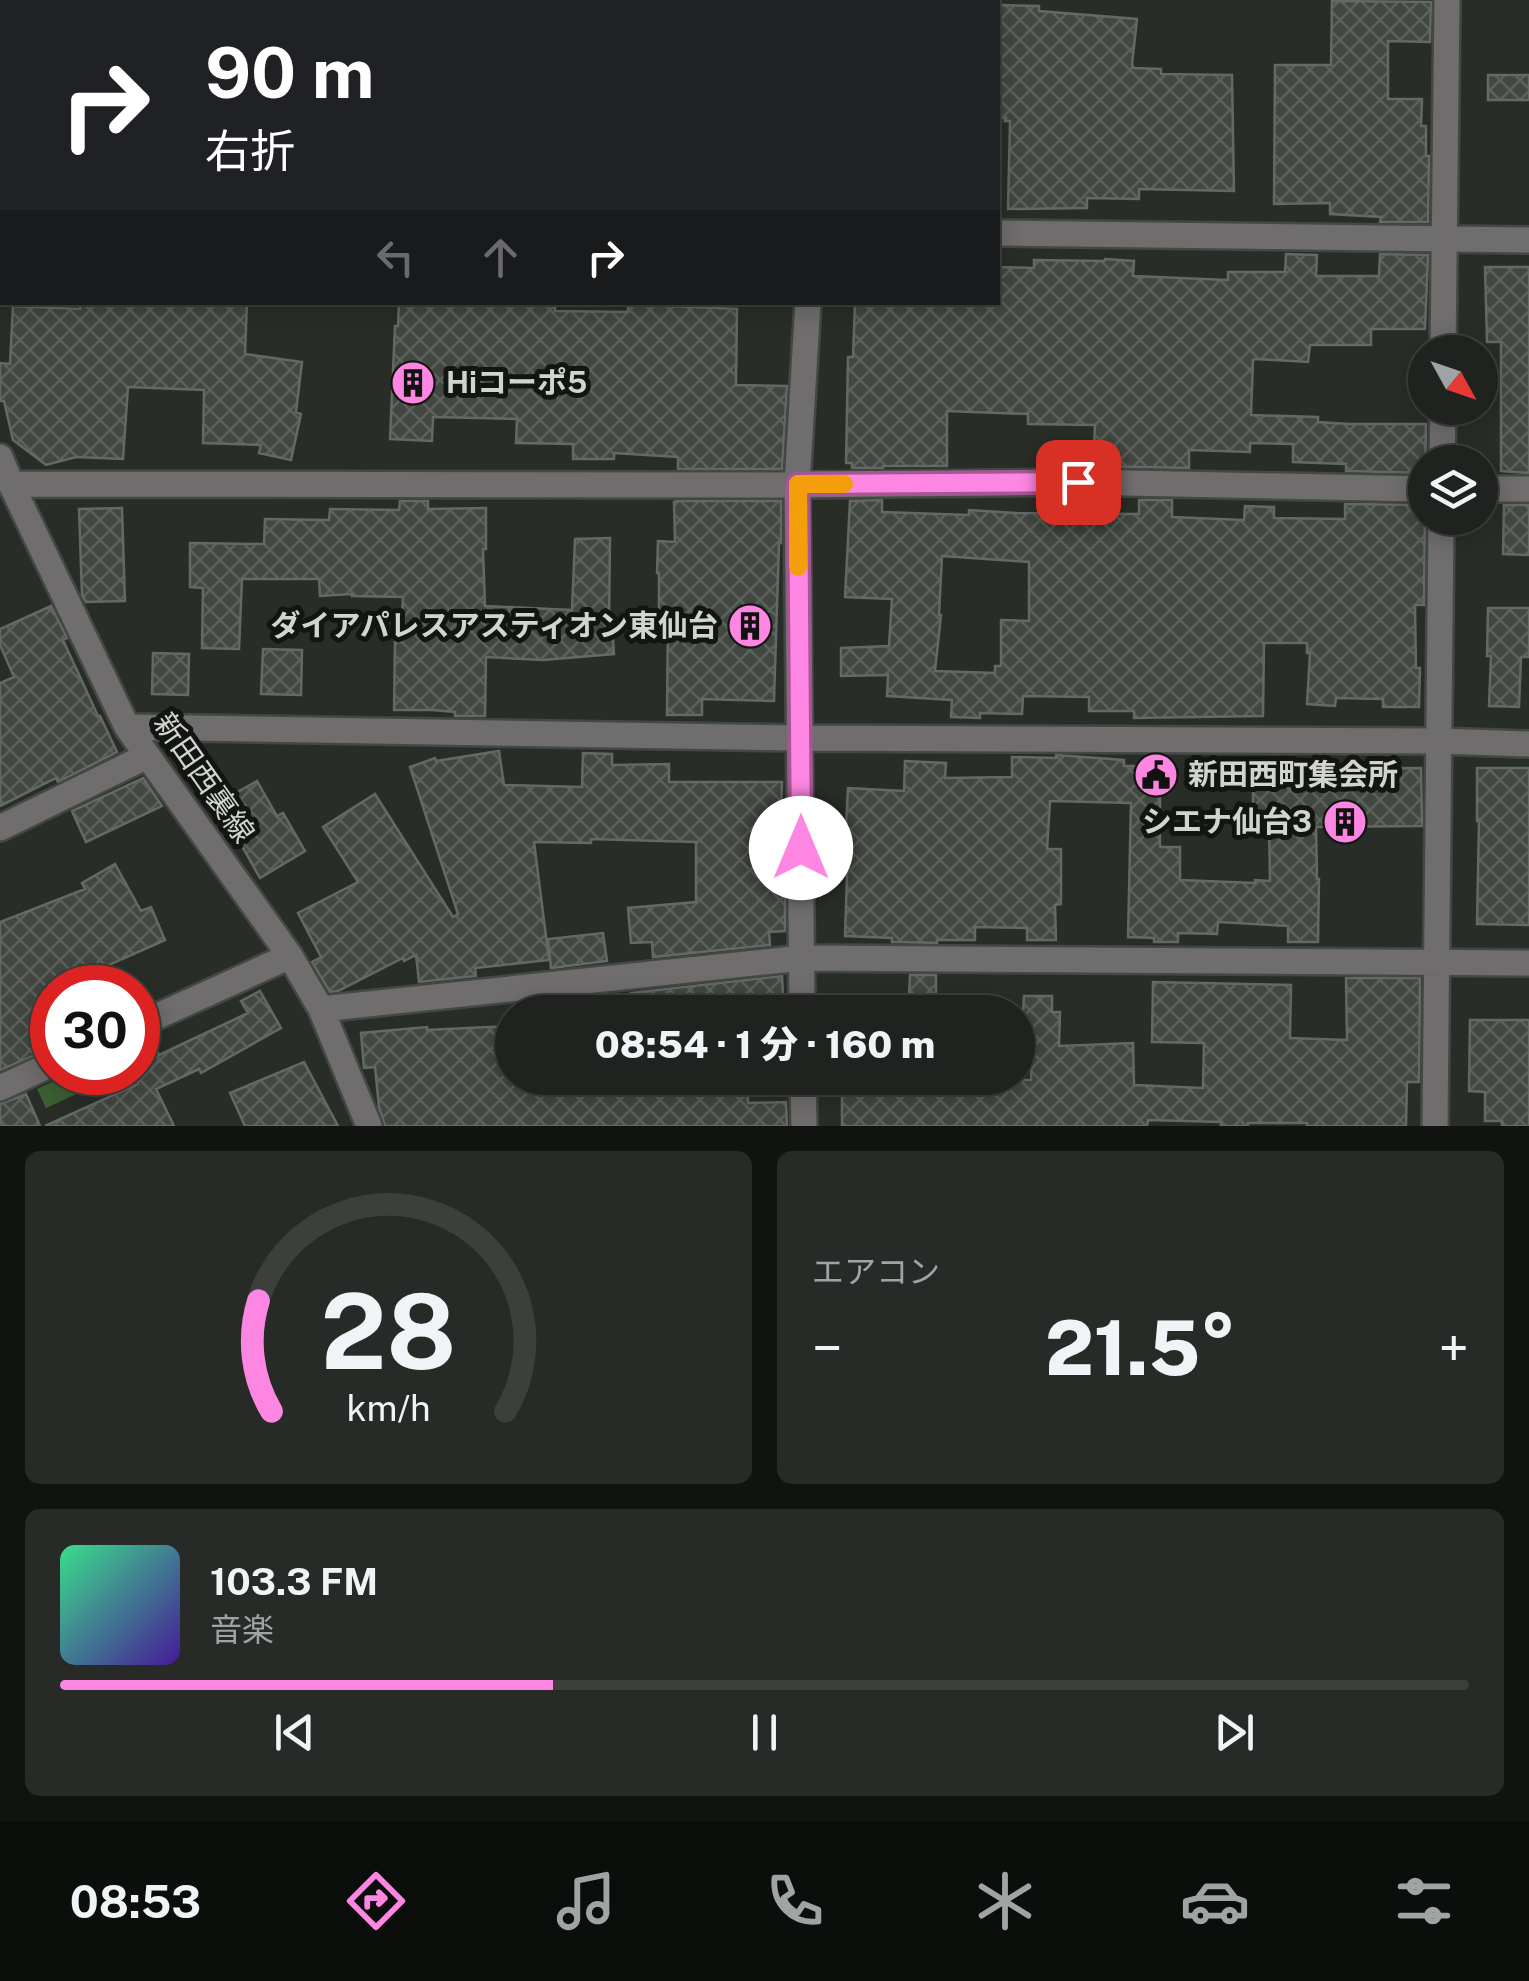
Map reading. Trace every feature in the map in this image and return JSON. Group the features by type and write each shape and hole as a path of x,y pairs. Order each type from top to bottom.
{"street":[{"path":"1444,335 1447,0"},
{"path":"1000,233 1529,240"},
{"path":"802,995 798,484 808,305"},
{"name":"新田西裏線","path":"0,458 127,728 290,956 321,1008 369,1126"},
{"path":"10,484 1078,482 1408,489"},
{"path":"1498,489 1529,490"},
{"path":"1436,1126 1442,535"},
{"path":"127,728 1529,744"},
{"path":"0,828 147,756"},
{"path":"160,1015 290,956"},
{"path":"321,1008 802,958 1529,964"},
{"path":"0,1088 30,1074"},
{"path":"803,1095 804,1126"}],"green space":[{"path":"40,1095 74,1095 46,1108"}],"building":[{"path":"1332,1 1431,2 1430,42 1388,41 1388,99 1422,99 1421,126 1426,126 1429,156 1428,222 1380,222 1381,217 1330,214 1330,203 1274,204 1275,65 1331,65"},
{"path":"1000,5 1039,6 1039,11 1137,19 1134,68 1161,69 1161,74 1232,75 1234,191 1139,189 1139,199 1087,198 1087,208 1008,209 1010,121 1000,118"},
{"path":"1488,75 1529,75 1529,100 1488,100"},
{"path":"1286,254 1317,255 1316,276 1379,276 1380,254 1428,255 1425,329 1371,329 1371,345 1310,345 1308,362 1253,360 1251,415 1318,417 1318,422 1349,424 1426,425 1426,445 1408,445 1408,473 1346,471 1346,464 1293,462 1293,444 1250,443 1250,452 1189,450 1189,468 1093,466 1095,425 1028,424 1028,414 947,411 947,466 852,468 852,463 846,463 848,357 853,357 855,305 1000,305 1000,267 1034,268 1034,260 1134,261 1133,276 1228,280 1228,272 1285,272"},
{"path":"1485,267 1529,267 1529,473 1501,471 1501,342 1498,335 1487,335"},
{"path":"80,305 247,305 245,354 302,362 296,412 301,414 291,460 259,453 261,445 203,443 204,390 128,387 123,459 76,457 46,465 13,440 4,401 0,401 0,363 10,364 13,306 80,309"},
{"path":"399,305 555,305 555,311 628,312 628,305 737,309 736,385 787,386 782,469 678,469 678,457 614,453 614,459 573,459 573,444 516,443 517,419 433,417 432,441 390,439"},
{"path":"882,500 882,512 969,515 969,510 1139,514 1139,500 1172,500 1172,517 1244,520 1245,506 1274,507 1274,518 1345,519 1345,504 1408,505 1408,535 1425,535 1424,605 1415,605 1419,707 1383,707 1383,699 1336,698 1335,706 1307,704 1307,643 1264,643 1263,716 1134,718 1134,711 1089,711 1089,697 1023,696 1022,714 951,717 952,700 887,696 888,675 841,676 841,648 889,646 892,599 845,597 850,501","holes":["942,556 1029,562 1029,621 1001,620 1001,666 995,666 995,673 935,671"]},
{"path":"400,501 428,501 428,509 486,508 485,606 572,610 575,539 610,538 609,623 614,654 543,660 486,657 485,716 394,710 395,642 401,642 403,597 320,596 319,579 242,579 239,649 202,648 203,588 190,587 190,543 264,544 265,519 329,520 330,509 399,510"},
{"path":"676,501 781,501 774,701 702,699 702,715 667,715 668,611 659,611 658,541 675,542"},
{"path":"1504,505 1529,505 1529,555 1503,554"},
{"path":"122,508 125,601 86,602 82,595 79,509"},
{"path":"51,606 67,638 63,640 117,752 0,806 0,683 14,677 0,645 0,629"},
{"path":"1488,608 1529,608 1529,657 1521,657 1519,707 1489,706"},
{"path":"263,649 302,650 301,695 261,694"},
{"path":"153,653 189,654 188,695 152,694"},
{"path":"499,751 504,785 582,787 583,753 612,754 612,765 669,764 669,782 782,782 779,887 785,887 785,931 769,932 770,945 653,957 652,942 631,943 628,908 696,902 696,842 534,842 549,960 475,968 476,976 419,982 416,955 330,992 312,962 321,957 298,913 358,882 323,827 375,794 453,917 458,914 410,767 435,758 436,761"},
{"path":"1056,755 1124,760 1124,766 1160,766 1160,847 1180,847 1180,880 1270,881 1269,818 1253,819 1253,769 1421,768 1422,826 1316,827 1318,942 1288,942 1288,926 1218,922 1217,934 1178,933 1178,942 1128,937 1131,803 1050,801 1047,849 1061,849 1061,904 1055,905 1056,940 1027,940 1027,928 975,927 975,940 937,943 845,936 848,788 904,791 905,761 946,763 945,778 1012,777 1012,757"},
{"path":"1477,768 1529,768 1529,925 1477,924"},
{"path":"143,778 162,806 86,842 72,811"},
{"path":"257,781 277,816 283,813 305,851 260,878 238,839 244,836 223,800"},
{"path":"115,864 141,911 151,907 165,940 109,965 30,965 30,1057 0,1070 0,922 85,889 82,883"},
{"path":"603,933 607,961 551,968 548,939"},
{"path":"910,975 936,975 936,995 909,995"},
{"path":"782,976 783,995 631,995"},
{"path":"1346,978 1420,978 1419,1082 1407,1082 1406,1126 1221,1126 1221,1122 1148,1120 1147,1126 842,1126 842,1095 1035,1095 1035,996 1052,996 1052,1012 1060,1012 1059,1046 1133,1043 1134,1085 1203,1088 1204,1043 1152,1042 1153,982 1291,985 1290,1038 1347,1040"},
{"path":"260,991 281,1028 201,1073 199,1069 160,1087 160,1055 248,1013 241,1001"},
{"path":"1470,1020 1529,1020 1529,1126 1502,1126 1502,1121 1485,1121 1485,1092 1469,1091"},
{"path":"495,1027 495,1095 748,1095 748,1103 786,1102 787,1126 385,1126 375,1067 364,1068 361,1033"},
{"path":"304,1062 338,1126 245,1126 230,1093"},
{"path":"26,1094 40,1126 0,1126 0,1104"},
{"path":"114,1095 159,1095 174,1126 45,1126"}],"slow traffic":[{"path":"798,567 798,484 844,484"}],"place":[{"name":"Hiコーポ5","path":"413,383"},
{"name":"ダイアパレスアスティオン東仙台","path":"750,626"},
{"name":"新田西町集会所","path":"1156,775"},
{"name":"シエナ仙台3","path":"1345,822"}],"route":[{"path":"801,848 798,484 1078,482"}]}
